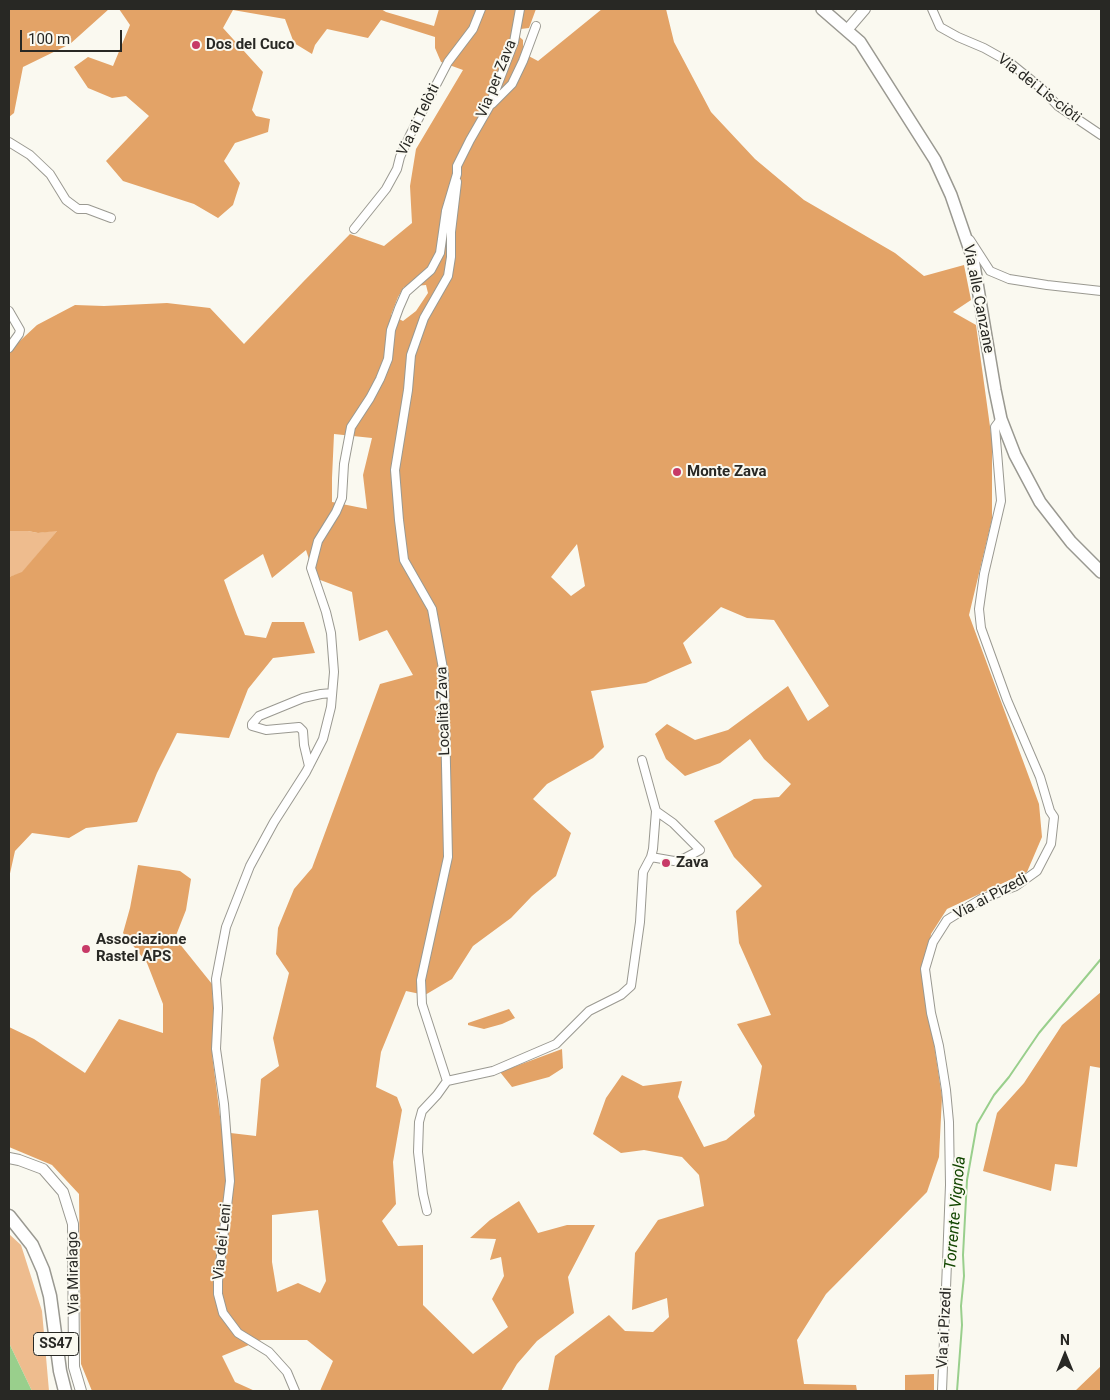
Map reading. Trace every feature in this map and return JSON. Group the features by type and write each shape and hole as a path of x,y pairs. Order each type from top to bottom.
{"main road":[{"name":"Via alle Canzane","path":"827,10 860,42 935,160 951,194 973,259 1001,419 1015,455 1040,502 1071,542 1101,572"},
{"name":"SS47","path":"9,1216 32,1245 43,1270 50,1296 60,1370 65,1391"}],"street":[{"name":"Via ai Telòti","path":"354,228 386,189 410,135 448,62 473,29 481,9"},
{"name":"Via per Zava","path":"332,693 334,672 331,634 326,612 311,568 318,541 336,512 342,498 344,464 351,427 370,398 388,359 392,330 398,308 406,292 431,270 440,253 446,211 457,166 489,107 514,42 520,9"},
{"path":"847,30 865,9"},
{"name":"Via dei Lis-ciòti","path":"932,9 940,27 1009,62 1041,88 1058,106 1101,135"},
{"path":"489,107 512,84 536,26"},
{"path":"9,142 30,155 50,174 66,200 78,209 87,209 111,218"},
{"name":"Località Zava","path":"447,1081 422,1004 421,980 448,857 444,674 432,610 404,560 395,470 408,390 411,355 424,318 448,276 451,257 451,232 458,185 456,174"},
{"path":"962,226 990,271 1009,279 1101,292"},
{"path":"9,310 20,330 9,348"},
{"name":"Via ai Pizedi","path":"942,1391 950,1185 949,1122 925,970 933,942 947,920 981,899 1016,886 1037,871 1051,844 1054,817 1050,810 1040,776 1007,700 981,628 979,609 984,574 1001,501 995,427 1001,419"},
{"path":"309,766 303,732 299,727 266,730 252,726 252,724 259,716 303,698 332,693"},
{"name":"Via dei Leni","path":"295,1391 287,1372 269,1352 238,1333 223,1314 218,1294 230,1181 224,1104 216,1049 218,1008 216,979 226,927 250,866 323,739 331,708 332,693"},
{"path":"427,1211 418,1152 419,1122 422,1111 447,1081 493,1071 556,1044 589,1011 621,994 631,986 640,922 643,872 653,849 656,811 642,760"},
{"path":"651,857 674,861 685,858 700,850 673,823 656,811"},
{"name":"Via Miralago","path":"9,1158 43,1169 63,1192 73,1224 74,1367 81,1391"}],"shaded area":[{"path":"9,9 109,9 70,44 23,67 14,113 9,117"},
{"path":"119,9 381,9 434,26 439,9 536,9 529,28 512,30 523,40 523,53 538,61 602,9 666,9 674,42 711,112 755,159 804,200 895,253 924,276 964,265 971,300 953,312 976,325 992,441 992,519 969,615 1039,804 1042,837 1027,872 947,909 931,934 925,984 942,1097 939,1157 927,1192 826,1294 797,1340 804,1384 856,1385 857,1391 548,1391 555,1356 609,1315 625,1331 653,1332 669,1317 667,1298 632,1310 635,1253 658,1220 704,1206 699,1175 682,1157 644,1150 621,1153 593,1134 606,1098 622,1075 643,1086 682,1081 678,1097 704,1147 726,1140 755,1116 754,1112 762,1066 737,1024 771,1015 739,943 736,911 762,886 734,857 714,821 754,799 779,797 791,784 764,759 750,739 720,763 685,776 666,759 655,734 667,724 695,740 728,730 788,686 808,721 829,706 774,620 747,618 721,607 683,643 692,663 646,683 591,691 604,747 593,758 547,784 533,799 571,833 556,876 532,896 511,918 473,946 452,979 425,995 406,991 381,1052 376,1087 397,1097 402,1110 393,1162 396,1204 382,1221 398,1246 423,1245 423,1305 473,1354 508,1327 492,1299 504,1276 501,1257 490,1260 496,1239 470,1238 490,1220 519,1201 538,1233 567,1225 595,1225 568,1277 574,1313 537,1341 517,1364 501,1391 320,1391 333,1361 307,1340 261,1340 222,1356 235,1382 255,1391 92,1391 81,1364 79,1194 52,1165 9,1147 9,1027 34,1039 85,1073 119,1019 163,1033 163,1004 147,963 123,933 138,865 180,871 191,879 186,910 175,938 212,984 214,1018 212,1054 222,1132 256,1136 261,1079 279,1066 273,1038 289,973 276,954 278,928 294,889 312,868 380,684 413,675 387,630 359,641 352,592 315,578 306,550 272,578 263,554 224,580 245,635 266,638 272,622 304,622 315,653 273,658 248,689 229,738 177,733 157,773 137,822 86,828 69,838 32,833 15,851 9,878 9,577 22,572 57,531 38,533 9,531 9,351 37,325 75,305 104,306 167,303 210,308 244,344 350,234 384,246 412,223 410,186 416,149 463,70 441,62 435,48 435,37 381,20 368,38 327,29 315,45 312,54 294,43 285,19 233,10 223,28 263,72 252,110 256,116 270,119 268,132 235,143 224,161 240,183 233,205 218,218 194,204 123,181 106,161 149,116 126,96 112,98 88,88 74,67 88,57 113,66 130,25","holes":["426,285 428,293 416,311 403,321 391,315 404,287","334,434 372,438 363,475 367,509 332,502","577,544 585,586 571,596 551,577","318,1210 326,1281 320,1293 298,1283 277,1292 272,1262 272,1215"]},
{"path":"58,530 22,573 9,577 9,531 38,533"},
{"path":"1101,992 1101,1068 1090,1066 1077,1167 1055,1164 1051,1191 983,1171 997,1113 1024,1083 1062,1025"},
{"path":"509,1009 515,1018 502,1024 484,1029 468,1025 468,1023"},
{"path":"562,1049 563,1068 549,1077 512,1087 500,1072"},
{"path":"9,1234 21,1245 42,1311 49,1391 32,1391 9,1343"},
{"path":"9,1343 32,1391 9,1391"},
{"path":"1101,1366 1101,1391 1075,1391"},
{"path":"934,1374 934,1391 905,1391 905,1375"}],"waterway":[{"name":"Torrente Vignola","path":"957,1391 962,1325 961,1306 964,1276 963,1255 967,1180 977,1124 994,1095 1009,1077 1039,1033 1101,959"}],"place":[{"name":"Dos del Cuco","path":"196,45"},
{"name":"Monte Zava","path":"677,472"},
{"name":"Zava","path":"666,863"},
{"name":"Associazione Rastel APS","path":"86,949"}]}
